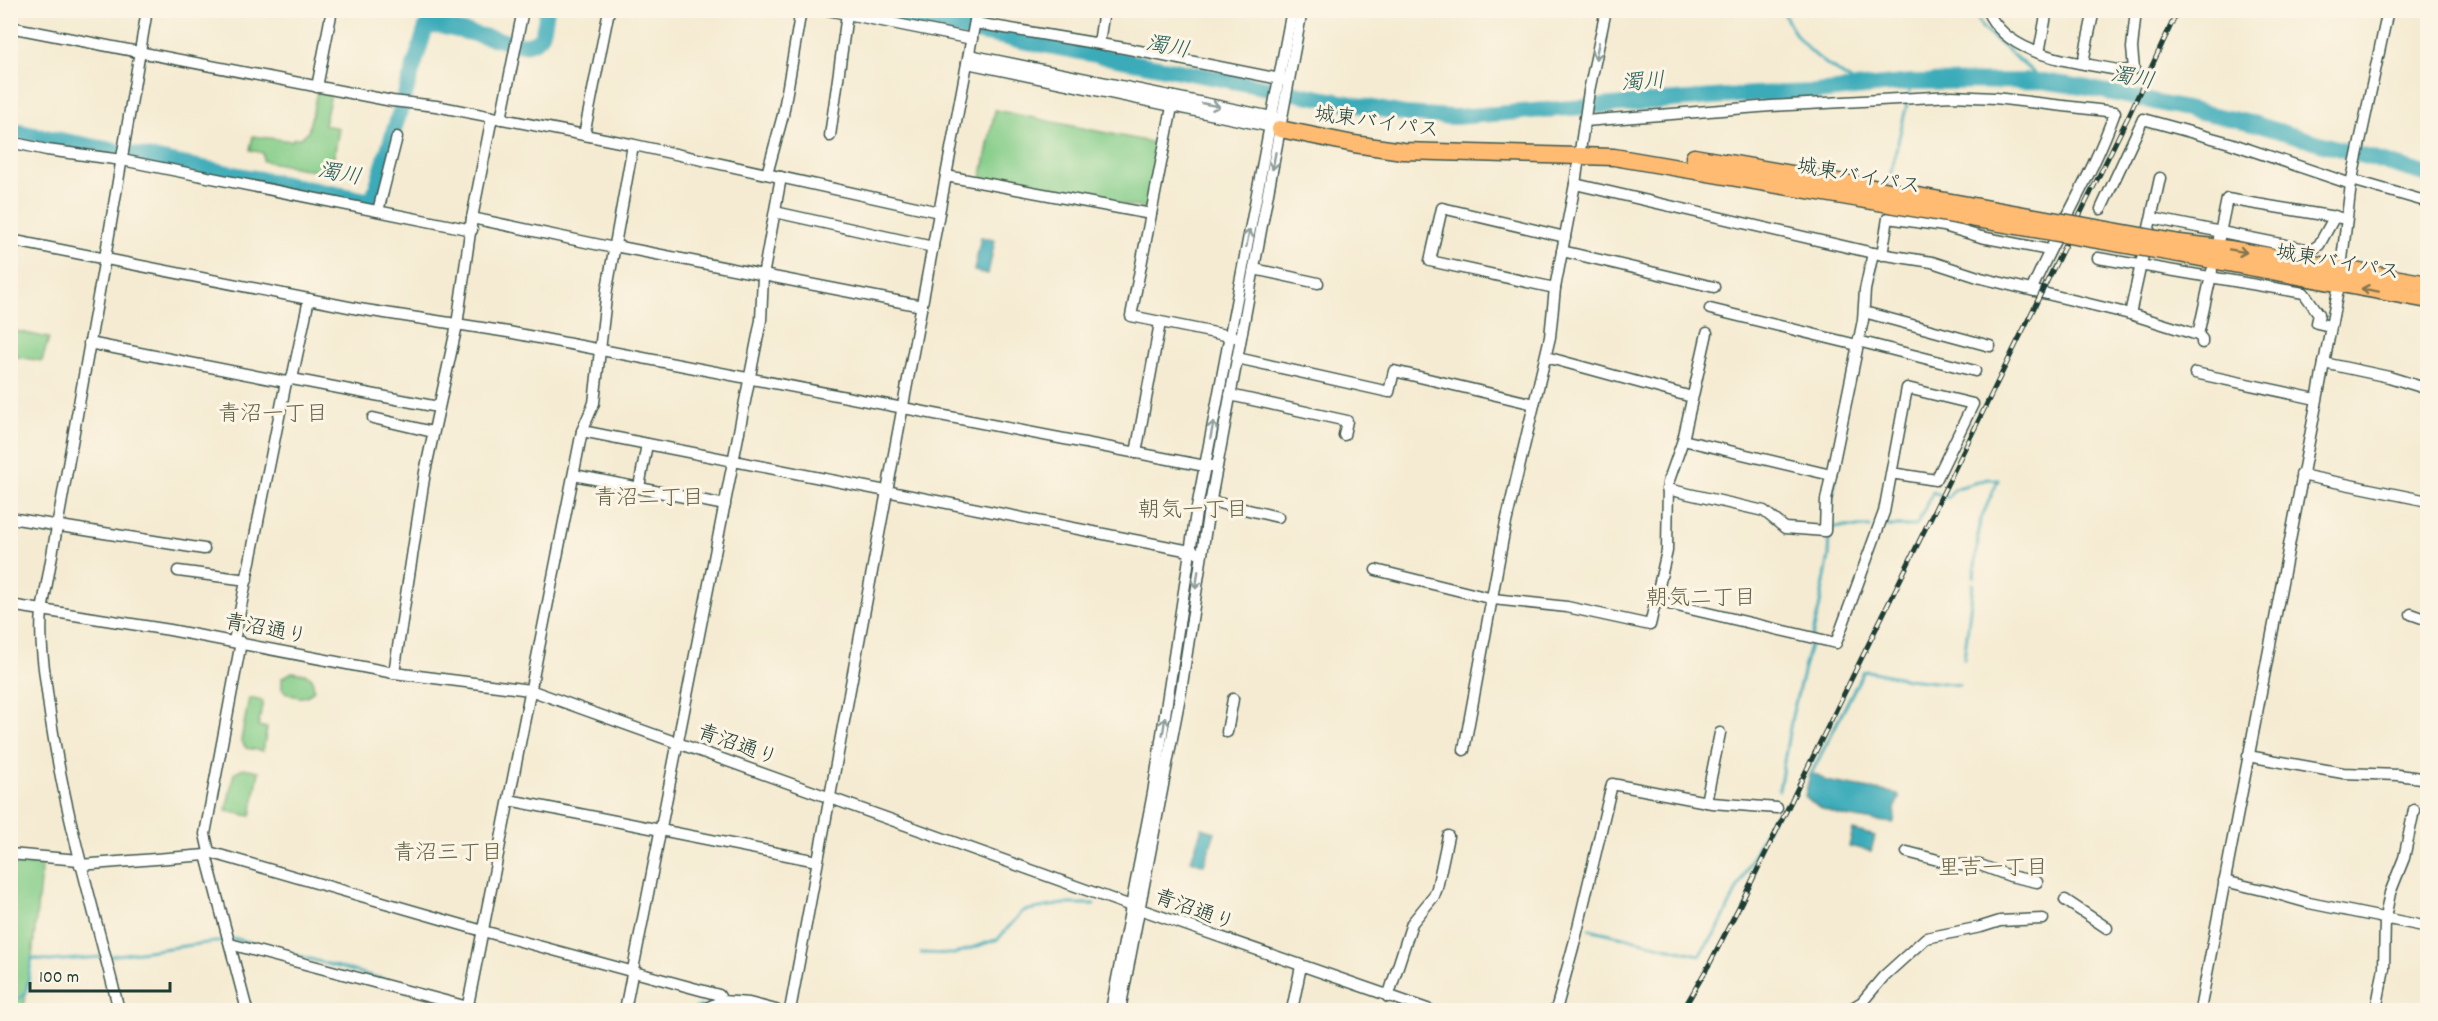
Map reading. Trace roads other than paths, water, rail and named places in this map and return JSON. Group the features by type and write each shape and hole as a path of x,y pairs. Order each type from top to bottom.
{"highway":[{"name":"城東バイパス","path":"1277,116 1355,134 1404,140 1670,153 1867,194 2340,277 2427,300"},
{"name":"城東バイパス","path":"2340,277 2427,284"}],"street":[{"path":"119,1011 79,862 56,764 40,639 42,611 147,10"},
{"path":"317,87 332,10"},
{"path":"394,674 420,500 457,325 472,218 516,51 523,10"},
{"path":"584,135 609,10"},
{"path":"766,174 783,115 801,10"},
{"path":"827,10 972,39"},
{"path":"790,1011 977,10"},
{"path":"1099,43 1104,10"},
{"path":"1284,79 1292,10"},
{"path":"1120,1011 1205,466 1235,337 1284,79 1302,10"},
{"path":"1987,10 1994,24 2007,37 2024,48 2122,71 2134,69 2132,48 2136,10"},
{"path":"2031,10 2047,12 2039,53"},
{"path":"2083,62 2094,10"},
{"path":"2200,1011 2340,277 2349,219 2352,180 2388,10"},
{"path":"1464,750 1505,526 1546,357 1555,288 1581,149 1602,11"},
{"path":"830,136 847,14"},
{"path":"975,23 1099,43 1284,79"},
{"path":"10,27 392,101 436,105 633,145 939,212"},
{"path":"968,59 1173,102 1277,116"},
{"path":"1585,122 1952,96 1995,98 2115,112 2107,135 2049,250 2032,290"},
{"path":"1173,102 1131,316 1235,337"},
{"path":"1111,1011 1181,691 1210,501 1237,358 1235,337 1254,269 1277,116"},
{"path":"2101,209 2144,118 2427,202"},
{"path":"378,211 397,137"},
{"path":"10,142 47,150 122,160 471,230"},
{"path":"468,1006 582,431 594,403 615,247 633,145"},
{"path":"625,1011 750,379 761,320 763,276 781,177"},
{"path":"946,177 1151,214"},
{"path":"2130,314 2160,178"},
{"path":"1575,184 1878,254 1932,262 1981,278 2130,314 2200,339 2212,274"},
{"path":"2220,235 2227,199 2349,219"},
{"path":"1555,288 1430,261 1442,208 1565,237"},
{"path":"775,212 933,247"},
{"path":"2152,218 2220,235 2311,250 2319,245 2335,216"},
{"path":"472,218 922,306"},
{"path":"1667,489 1764,511 1785,528 1825,531 1826,500 1864,312 1865,290 1888,218 1944,226 1981,237 2049,250"},
{"path":"10,240 309,299 508,332 1136,453 1205,466 1217,466"},
{"path":"1562,250 1714,287"},
{"path":"2098,258 2141,266 2212,274 2304,293 2319,314 2317,323 2330,326"},
{"path":"1254,269 1318,283"},
{"path":"247,1011 207,854 205,834 247,580 289,381 309,299"},
{"path":"1710,309 1975,371"},
{"path":"1864,312 1990,346"},
{"path":"1136,453 1160,323"},
{"path":"1376,570 1492,599 1567,607 1650,625 1667,552 1667,489 1683,440 1707,333"},
{"path":"88,343 438,407"},
{"path":"1546,357 1692,398"},
{"path":"1237,358 1389,392 1394,371 1534,404"},
{"path":"2324,363 2389,377 2427,389"},
{"path":"2195,372 2316,399"},
{"path":"1656,601 1836,643 1884,512 1891,473 1907,388 1973,404 1936,480 1891,473"},
{"path":"1230,395 1347,421 1344,435"},
{"path":"373,418 433,432"},
{"path":"582,431 1202,553"},
{"path":"1683,440 1832,475"},
{"path":"639,488 647,444"},
{"path":"574,475 725,505"},
{"path":"2301,475 2427,501"},
{"path":"1210,501 1278,517"},
{"path":"10,518 204,549"},
{"path":"178,572 247,580"},
{"name":"青沼通り","path":"10,605 237,642 394,674 530,690 1135,908 1430,1011"},
{"path":"2411,614 2427,620"},
{"path":"1227,732 1233,699"},
{"path":"1706,802 1720,733"},
{"path":"2248,756 2343,773 2398,775 2427,779"},
{"path":"1556,1011 1612,784 1706,802 1777,808"},
{"path":"509,800 817,861"},
{"path":"2376,1011 2384,968 2385,918 2391,893 2404,858 2414,810"},
{"path":"1388,997 1412,923 1434,896 1437,888 1448,836"},
{"path":"1907,852 1957,864 1980,864 2010,876 2037,882"},
{"path":"10,854 79,862 207,854 633,971 721,999 749,1003 776,1011"},
{"path":"2224,881 2309,903 2427,927"},
{"path":"2065,900 2107,928"},
{"path":"1849,1011 1862,1002 1884,976 1926,938 2000,921 2043,919"},
{"path":"229,940 468,1006 479,1011"},
{"path":"1292,1011 1300,966"},
{"path":"702,1011 721,999"}],"water":[{"path":"981,237 995,240 988,274 974,271"},
{"path":"1810,774 1818,775 1826,781 1898,794 1900,798 1896,804 1894,822 1846,816 1824,809 1805,796"},
{"path":"1202,828 1215,832 1204,865 1191,860"},
{"path":"1853,830 1875,836 1871,851 1849,846"}],"waterway":[{"name":"濁川","path":"10,130 372,201 426,27 439,26 522,45 535,41 542,34 547,10"},
{"name":"濁川","path":"860,10 1405,114 1454,117 1753,94 1817,92 1912,82 2043,81 2088,88 2252,123 2428,175"},
{"path":"1783,10 1796,35 1805,46 1826,64 1861,86"},
{"path":"1974,10 1983,29 2043,81"},
{"path":"1888,185 1912,82"},
{"path":"1870,305 1876,265"},
{"path":"1886,526 1916,526 1933,492 1948,498 1954,489 1988,479 1998,480 1980,521 1974,577"},
{"path":"1779,790 1792,716 1819,609 1829,556 1831,503 1835,480"},
{"path":"1830,527 1870,527"},
{"path":"1964,659 1973,584"},
{"path":"1811,774 1863,672 1960,685"},
{"path":"1589,929 1699,955 1717,931 1772,817"},
{"path":"2292,903 2311,909"},
{"path":"921,953 954,954 998,939 1023,911 1063,904 1094,904"},
{"path":"109,956 237,939 386,980"},
{"path":"10,1001 17,1000 26,993 32,958 49,961 102,957"},
{"path":"724,997 750,999"},
{"path":"480,1006 497,1010"},
{"path":"692,1010 701,1006"}],"railway":[{"path":"1683,1010 1741,903 2128,117 2178,10"}],"district":[{"name":"青沼一丁目","path":"273,412"},
{"name":"青沼二丁目","path":"649,496"},
{"name":"朝気一丁目","path":"1193,508"},
{"name":"朝気二丁目","path":"1701,596"},
{"name":"青沼三丁目","path":"448,851"},
{"name":"里吉一丁目","path":"1993,866"}]}
